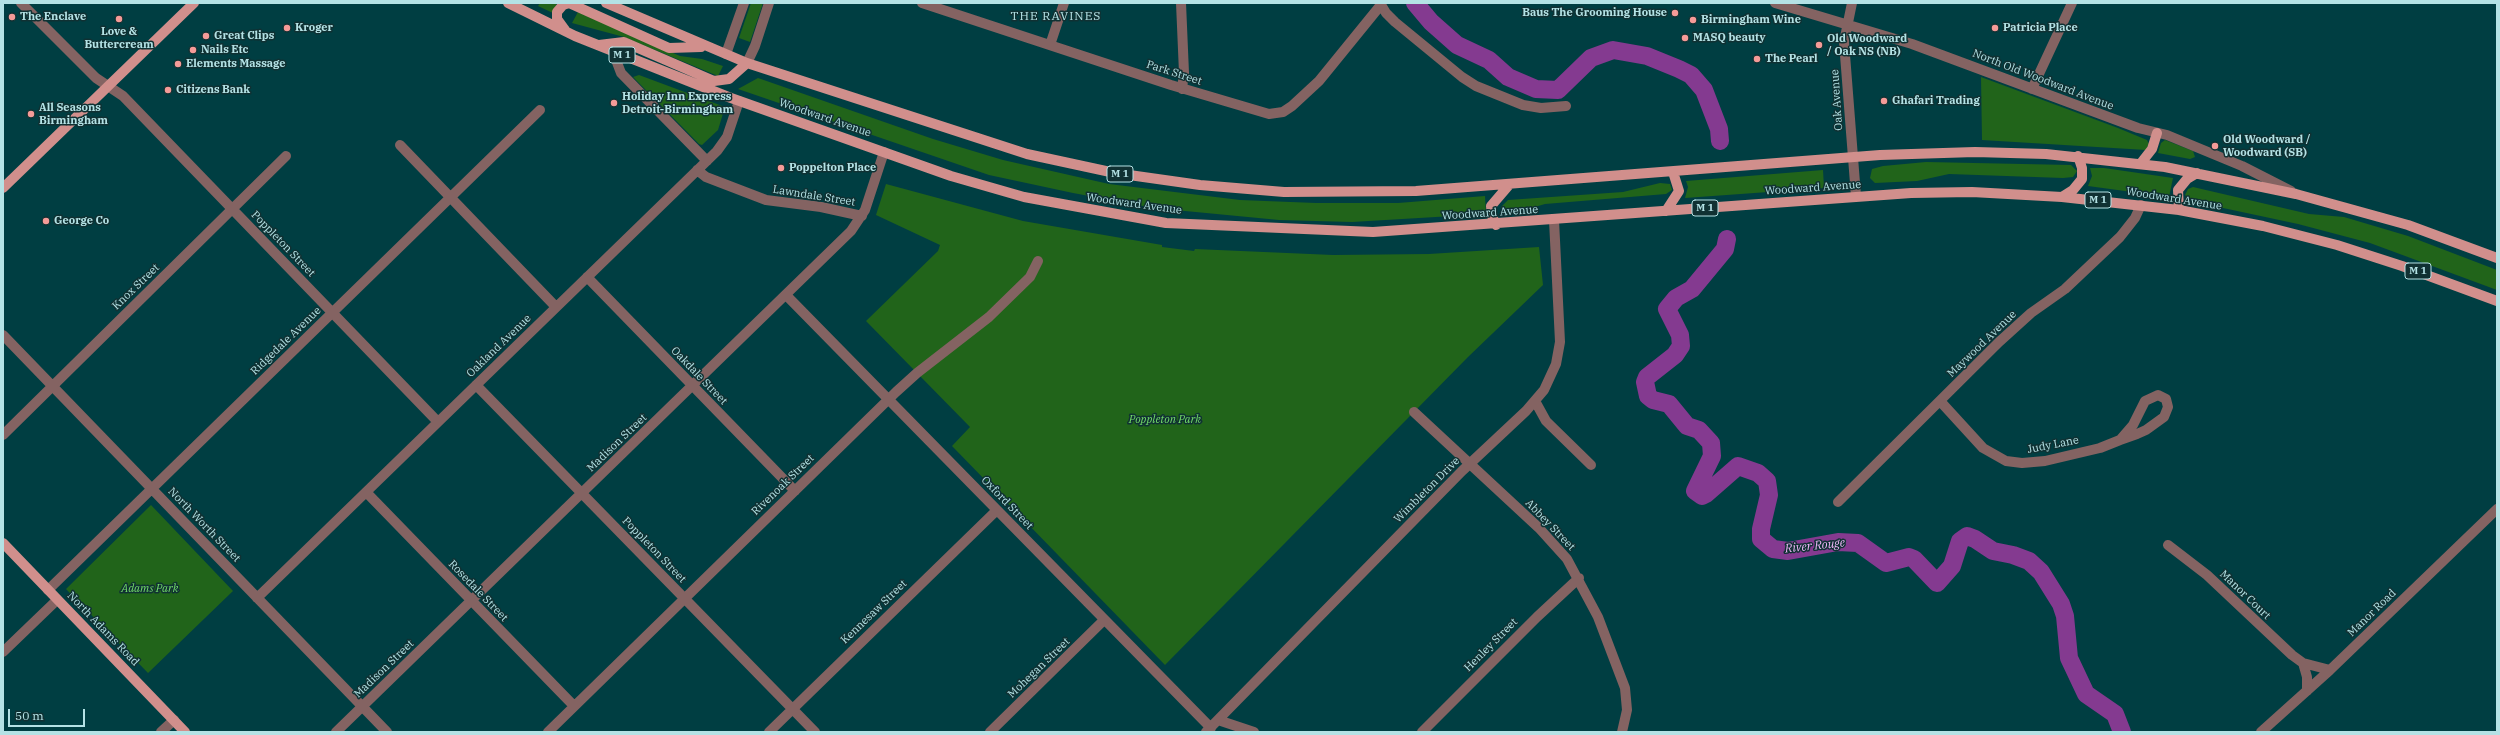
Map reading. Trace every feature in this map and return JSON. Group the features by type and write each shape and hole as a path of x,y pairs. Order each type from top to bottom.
{"main road":[{"path":"3,188 194,3"},
{"name":"Woodward Avenue","path":"508,3 565,31 613,52 739,101 951,176 1024,197 1166,223 1373,232 1496,225 1856,196 1972,192 2062,197 2179,210 2263,226 2337,245 2427,274 2497,301"},
{"name":"M 1","path":"606,3 705,46 747,62 1027,154 1116,173 1200,185 1284,192 1361,193 1509,186 1853,157 1976,152 2078,156 2141,163 2197,172 2296,194 2408,225 2497,258"},
{"path":"565,31 557,19 557,12 563,5 569,4 669,48 705,46"},
{"path":"599,45 624,42 714,81 729,79 747,62"},
{"path":"2141,163 2152,149 2157,133"},
{"path":"2062,197 2073,190 2082,179 2082,168 2078,156"},
{"path":"1666,211 1679,191 1672,172"},
{"path":"2179,210 2178,190 2187,179 2197,172"},
{"path":"1496,225 1492,216 1491,206 1509,186"},
{"name":"North Adams Road","path":"3,543 185,732"}],"street":[{"name":"Poppleton Street","path":"21,3 96,78 123,96 438,422"},
{"path":"726,54 744,3"},
{"path":"747,62 755,46 769,3"},
{"name":"Park Street","path":"922,3 1182,89 1269,114 1283,112 1299,101 1332,68 1380,4"},
{"path":"1050,45 1064,3"},
{"path":"1181,3 1184,73 1182,89"},
{"name":"North Old Woodward Avenue","path":"1775,3 1848,23 1912,44 2138,128 2157,133 2220,156 2296,194"},
{"name":"Oak Avenue","path":"1852,3 1844,42 1856,196"},
{"path":"2032,89 2072,3"},
{"path":"1380,4 1395,22 1462,77 1476,86 1522,105 1541,108 1566,106"},
{"path":"613,52 621,73 707,161"},
{"name":"Oakland Avenue","path":"257,598 707,161 727,137 739,101"},
{"name":"Ridgedale Avenue","path":"48,590 540,110"},
{"path":"400,145 556,307"},
{"name":"Madison Street","path":"336,732 851,231 862,216 884,152"},
{"name":"Knox Street","path":"3,435 233,210 286,156"},
{"name":"Lawndale Street","path":"697,170 706,177 766,200 821,207 862,216"},
{"name":"Maywood Avenue","path":"1838,502 2021,323 2065,289 2120,237 2135,218 2141,205"},
{"name":"Wimbleton Drive","path":"1208,730 1470,464 1535,402 1553,373 1560,348 1554,220"},
{"name":"Rivenoak Street","path":"548,732 684,598 917,373 989,316 1030,277 1038,261"},
{"name":"Oakdale Street","path":"587,277 795,491"},
{"name":"Oxford Street","path":"786,295 1104,620 1208,730"},
{"name":"North Worth Street","path":"3,335 387,732"},
{"name":"Poppleton Street","path":"476,385 815,732"},
{"name":"Judy Lane","path":"1940,401 1983,448 2006,461 2022,463 2044,461 2100,448 2120,440 2159,422 2167,411 2166,399 2158,395 2145,401 2133,424 2120,440"},
{"path":"1535,402 1546,421 1591,465"},
{"name":"Abbey Street","path":"1414,412 1554,542 1579,578 1598,617 1625,688 1627,710 1622,732"},
{"name":"Rosedale Street","path":"366,492 574,706"},
{"name":"Manor Road","path":"2261,732 2330,670 2497,509"},
{"name":"Kennesaw Street","path":"769,732 997,510"},
{"name":"Manor Court","path":"2168,545 2207,575 2253,621 2303,663 2330,670"},
{"name":"Henley Street","path":"1422,732 1537,616 1579,578"},
{"path":"3,652 57,600"},
{"name":"Mohegan Street","path":"990,732 1104,620"},
{"path":"2303,663 2307,678 2307,691"},
{"path":"161,732 174,720"},
{"path":"1218,720 1254,732"}],"green space":[{"path":"540,3 557,3 553,13 538,6"},
{"path":"751,3 763,3 750,42 739,38"},
{"path":"578,12 680,56 702,59 723,66 718,76 624,37 572,23"},
{"path":"639,75 725,107 718,130 702,145 699,144 633,77"},
{"path":"1981,77 2118,128 2147,140 2149,144 2146,150 1982,140"},
{"path":"758,78 933,139 1003,160 1109,184 1240,200 1316,203 1398,203 1485,196 1486,214 1352,222 1279,220 1154,208 1073,193 989,175 738,89"},
{"path":"2165,140 2193,151 2195,157 2190,159 2158,153 2161,143"},
{"path":"1926,162 2071,165 2077,171 2073,177 2063,178 1949,174 1917,181 1875,183 1870,178 1872,169 1883,166"},
{"path":"2090,168 2104,168 2173,178 2169,197 2088,186 2092,176"},
{"path":"1823,170 1824,188 1685,198 1688,187 1686,181"},
{"path":"1660,183 1670,184 1672,190 1666,194 1545,204 1511,214 1502,212 1501,207 1508,200 1623,192"},
{"name":"Poppleton Park","path":"886,184 1023,221 1162,245 1162,247 1194,251 1195,249 1333,255 1429,254 1539,247 1543,285 1468,357 1165,665 952,446 970,427 866,321 938,251 940,245 876,215"},
{"path":"2193,187 2309,214 2344,217 2408,236 2497,270 2497,290 2370,243 2298,224 2195,202 2185,195 2188,189"},
{"name":"Adams Park","path":"151,505 233,591 148,673 66,589"}],"waterway":[{"name":"River Rouge","path":"1415,3 1431,22 1457,45 1489,60 1508,77 1536,89 1558,90 1591,58 1613,50 1647,56 1679,69 1691,75 1704,90 1719,129 1720,141"},
{"name":"River Rouge","path":"1727,239 1725,249 1692,289 1676,298 1667,309 1680,335 1681,346 1675,355 1647,377 1645,382 1648,396 1653,400 1669,404 1687,426 1699,430 1711,443 1712,456 1695,491 1702,496 1706,494 1738,466 1758,473 1767,481 1769,495 1761,529 1761,539 1773,549 1788,551 1838,542 1858,543 1886,563 1909,557 1914,559 1937,583 1952,566 1960,541 1967,536 1975,539 1993,551 2013,555 2029,561 2041,572 2061,604 2065,616 2069,658 2086,694 2115,714 2122,732"}],"place":[{"name":"Baus The Grooming House","path":"1675,13"},
{"name":"The Enclave","path":"12,17"},
{"name":"Love & Buttercream","path":"119,19"},
{"name":"Birmingham Wine","path":"1693,20"},
{"name":"Kroger","path":"287,28"},
{"name":"Patricia Place","path":"1995,28"},
{"name":"Great Clips","path":"206,36"},
{"name":"MASQ beauty","path":"1685,38"},
{"name":"Old Woodward / Oak NS (NB)","path":"1819,45"},
{"name":"Nails Etc","path":"193,50"},
{"name":"The Pearl","path":"1757,59"},
{"name":"Elements Massage","path":"178,64"},
{"name":"Citizens Bank","path":"168,90"},
{"name":"Ghafari Trading","path":"1884,101"},
{"name":"Holiday Inn Express Detroit-Birmingham","path":"614,103"},
{"name":"All Seasons Birmingham","path":"31,114"},
{"name":"Old Woodward / Woodward (SB)","path":"2215,146"},
{"name":"Poppelton Place","path":"781,168"},
{"name":"George Co","path":"46,221"}],"district":[{"name":"THE RAVINES","path":"1056,17"}]}
